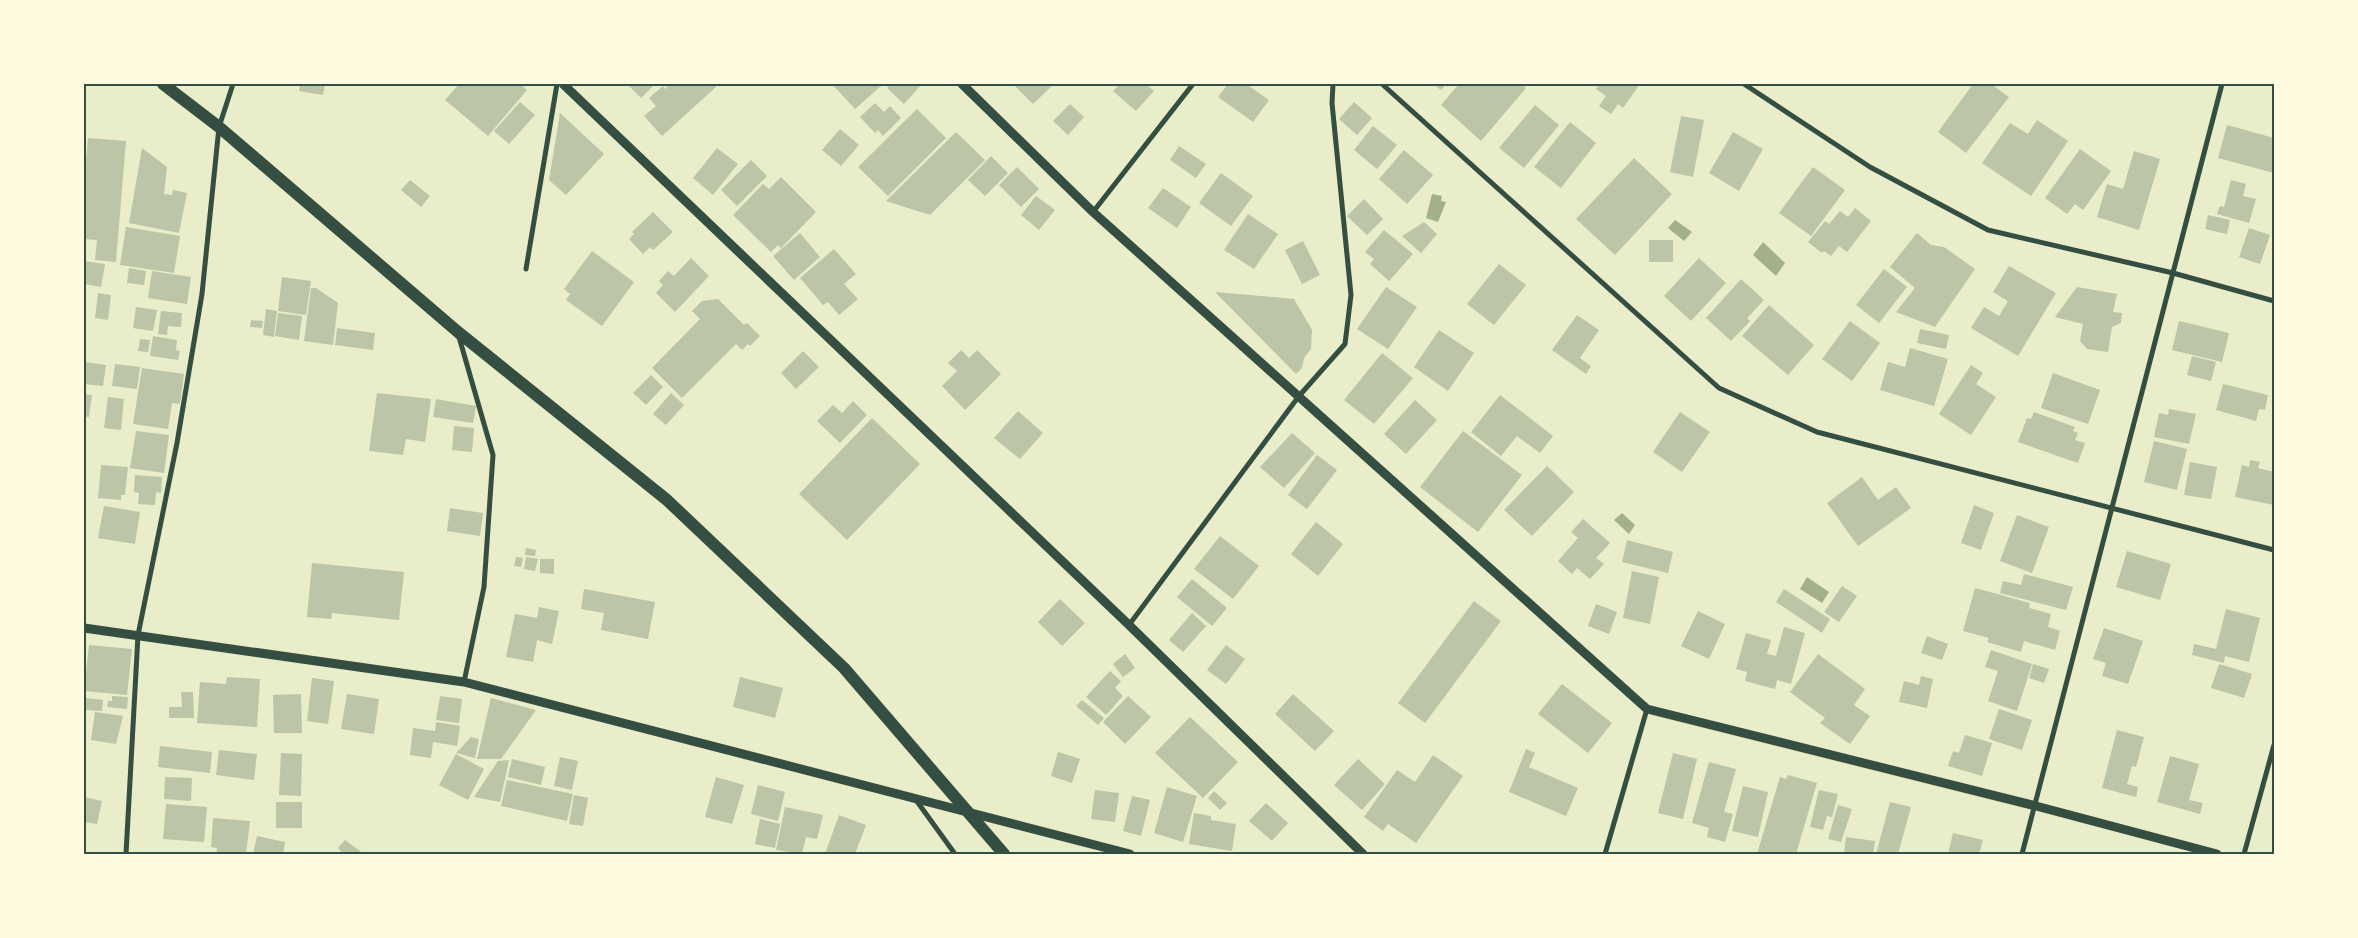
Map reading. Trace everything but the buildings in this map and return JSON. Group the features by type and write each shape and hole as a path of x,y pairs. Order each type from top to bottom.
{"main road":[{"path":"163,84 219,127 458,332 667,500 844,668 1004,853"}],"street":[{"path":"126,854 138,635 177,443 202,294 219,127 233,84"},
{"path":"526,269 557,84"},
{"path":"564,84 1129,625 1363,854"},
{"path":"962,84 1093,212 1646,709 2036,806 2218,854"},
{"path":"1093,212 1192,84"},
{"path":"1129,625 1299,396 1345,344 1351,295 1332,103 1333,84"},
{"path":"1382,84 1720,388 1817,432 2274,550"},
{"path":"1744,84 1870,167 1988,230 2173,274 2274,301"},
{"path":"2022,854 2222,84"},
{"path":"458,332 493,455 484,587 464,682"},
{"path":"84,628 464,682 1130,854"},
{"path":"1605,854 1646,709"},
{"path":"2244,854 2274,746"},
{"path":"914,797 955,854"}],"shaded area":[{"path":"1432,194 1442,196 1441,201 1446,202 1438,222 1426,218"},
{"path":"1675,220 1692,232 1684,241 1668,228"},
{"path":"1763,242 1785,263 1776,276 1753,255"},
{"path":"1622,513 1635,525 1629,534 1614,520"},
{"path":"1807,577 1829,592 1822,603 1800,589"}]}
